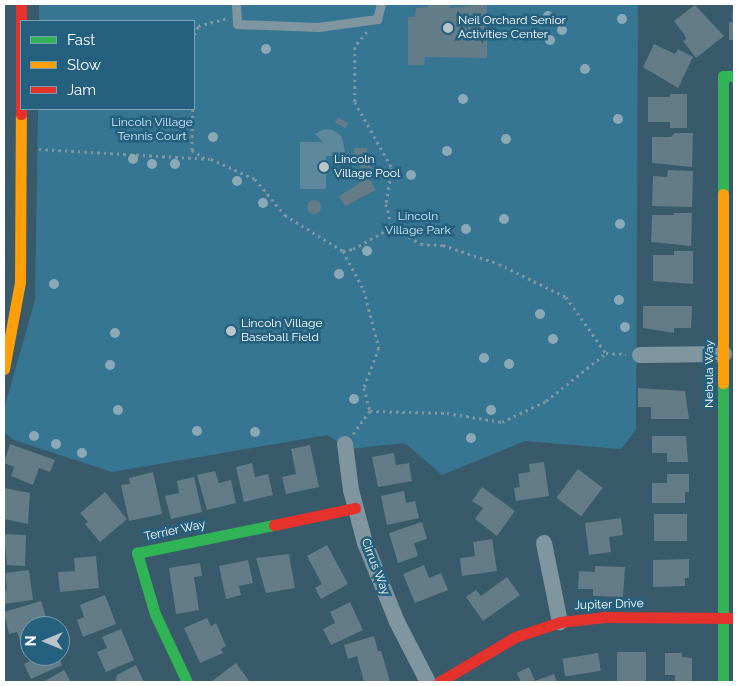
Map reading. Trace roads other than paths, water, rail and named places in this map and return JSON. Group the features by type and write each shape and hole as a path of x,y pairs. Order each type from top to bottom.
{"street":[{"path":"20,20 21,4"},
{"path":"4,369 14,328 20,282 12,149 20,20"},
{"name":"Nebula Way","path":"723,682 729,618 724,354 729,243 723,76 734,76"},
{"path":"640,355 724,354"},
{"name":"Cirrus Way","path":"345,444 355,508 375,570 428,682"},
{"name":"Terrier Way","path":"187,682 154,614 137,553 355,508"},
{"path":"544,542 560,622"},
{"name":"Jupiter Drive","path":"439,682 514,637 560,622 605,617 729,618"}],"lane":[{"path":"236,4 237,24 318,27 377,19 381,4"}],"place":[{"name":"Neil Orchard Senior Activities Center","path":"448,28"},
{"name":"Lincoln Village Pool","path":"324,167"},
{"name":"Lincoln Village Baseball Field","path":"231,331"}],"park label":[{"name":"Lincoln Village Tennis Court","path":"152,130"},
{"name":"Lincoln Village Park","path":"418,224"}]}
